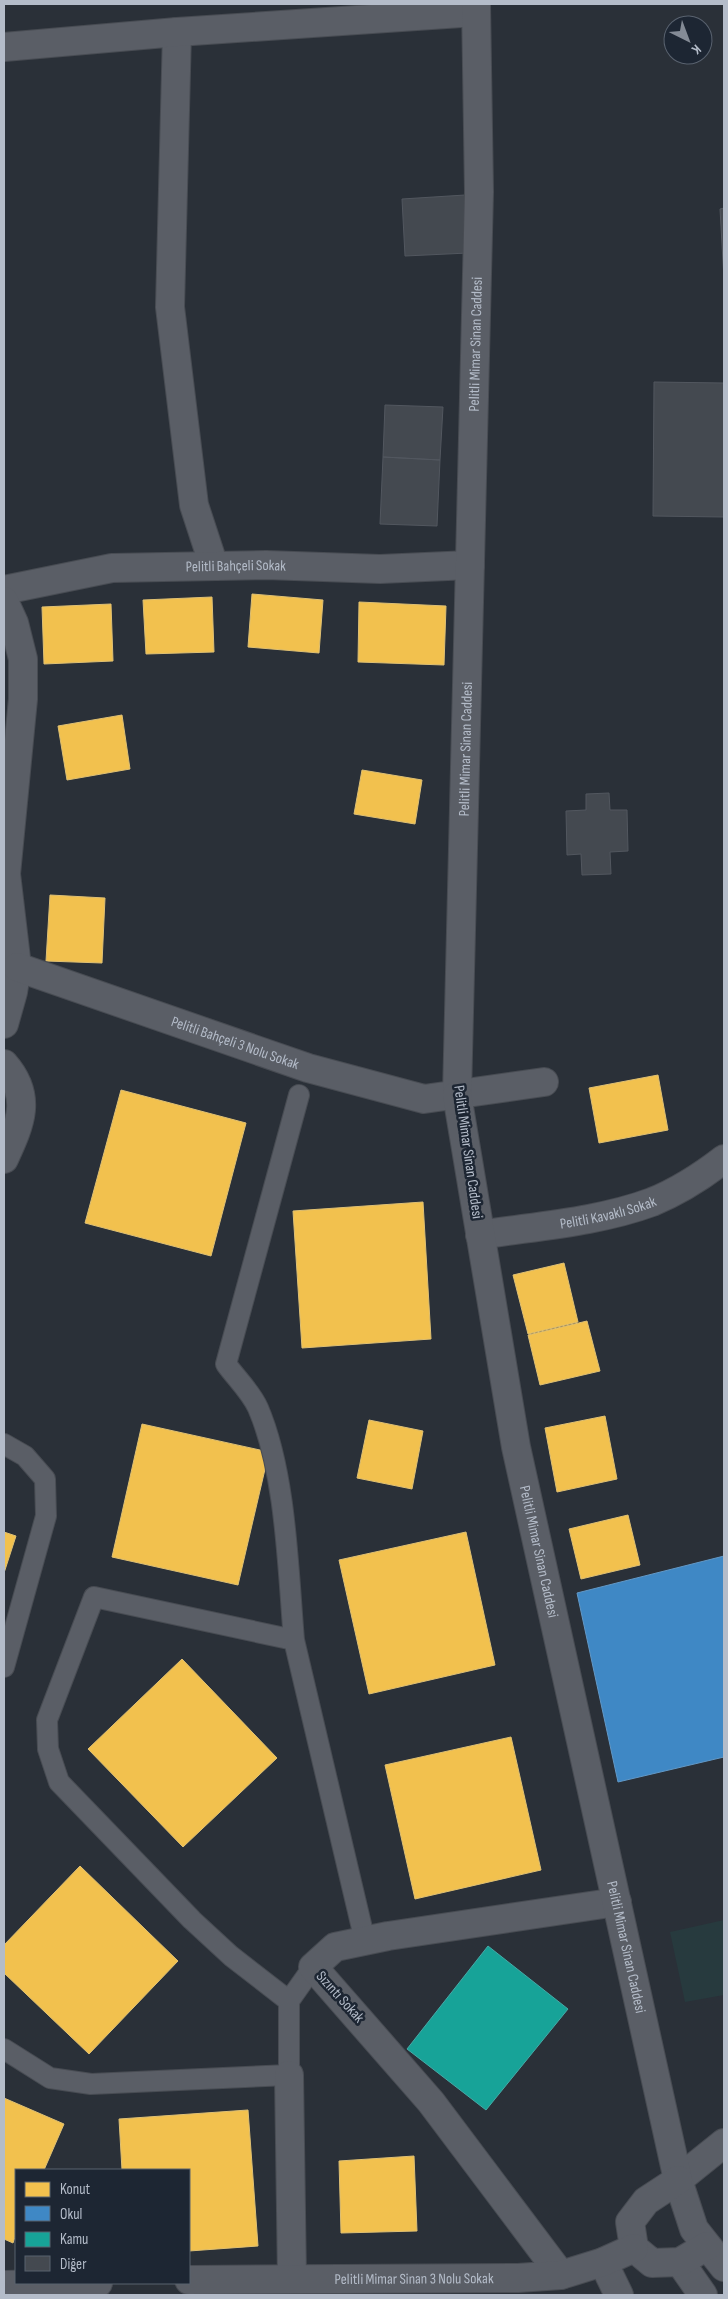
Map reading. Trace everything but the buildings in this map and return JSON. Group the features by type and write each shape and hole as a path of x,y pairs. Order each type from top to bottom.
{"street":[{"path":"4,48 476,8"},
{"name":"Pelitli Mimar Sinan Caddesi","path":"476,8 479,192 457,1095 516,1447 678,2180 694,2229 724,2267"},
{"path":"177,32 170,307 194,506 214,566"},
{"name":"Pelitli Bahçeli Sokak","path":"4,590 112,568 266,565 380,569 470,565"},
{"path":"4,601 14,623 22,659 23,699 6,874 17,967 13,992 4,1024"},
{"name":"Pelitli Bahçeli 3 Nolu Sokak","path":"17,967 308,1068 424,1099 544,1082"},
{"path":"4,1064 15,1077 22,1098 22,1115 4,1159"},
{"name":"Pelitli Kavaklı Sokak","path":"480,1235 603,1216 652,1202 692,1182 724,1159"},
{"name":"Sızıntı Sokak","path":"561,2275 430,2102 313,1967 335,1948 365,1941 617,1902"},
{"path":"288,2075 292,2278"},
{"path":"707,2246 680,2262 652,2262 634,2248 630,2222 646,2201 678,2180 724,2143"},
{"name":"Pelitli Mimar Sinan 3 Nolu Sokak","path":"190,2280 518,2278 561,2275 603,2262 634,2248"},
{"path":"603,2262 619,2295"},
{"path":"680,2262 704,2295"},
{"path":"4,2285 53,2290 92,2284"}],"lane":[{"path":"299,1094 226,1364 257,1406 270,1445 283,1515 294,1640 365,1941"},
{"path":"4,1444 25,1456 46,1479 46,1516 4,1667"},
{"path":"288,2001 231,1956 192,1920 59,1782 48,1749 47,1720 94,1597 294,1640"},
{"path":"4,2049 50,2078 91,2084 288,2075 288,2001 313,1967"}],"green space":[{"path":"724,1920 724,1995 685,2002 670,1932"}]}
